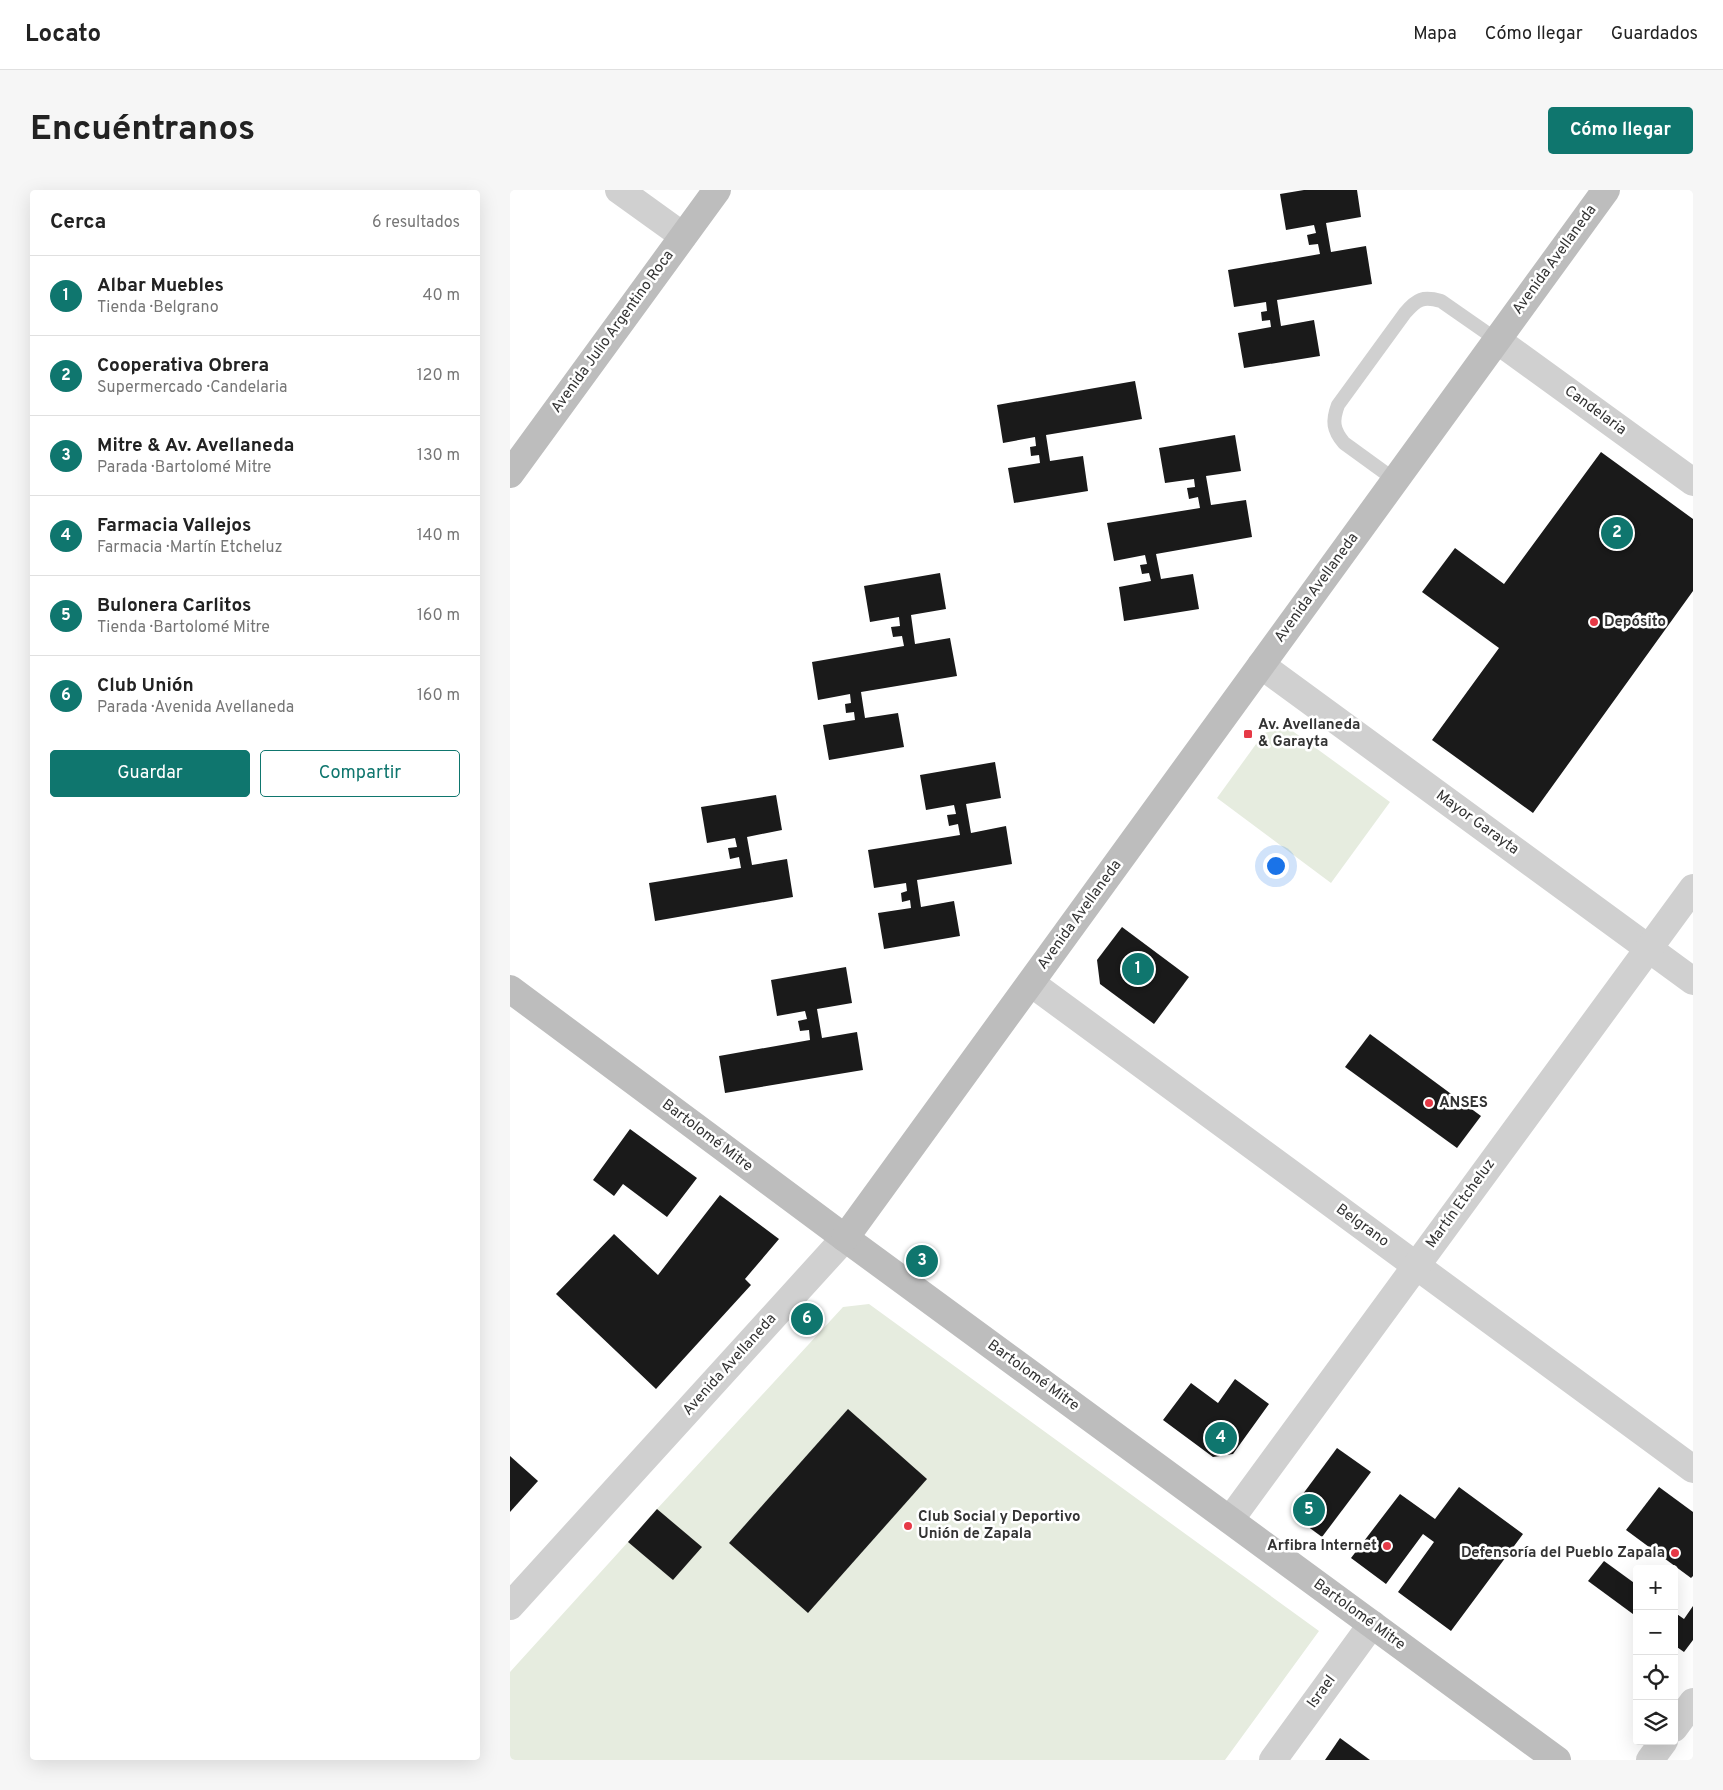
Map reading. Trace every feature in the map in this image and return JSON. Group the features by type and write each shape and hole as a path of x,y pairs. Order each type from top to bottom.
{"main road":[{"name":"Avenida Julio Argentino Roca","path":"510,474 717,190"},
{"name":"Avenida Avellaneda","path":"845,1238 1606,190"},
{"name":"Bartolomé Mitre","path":"510,989 845,1238 1557,1760"}],"street":[{"path":"619,190 683,236"},
{"name":"Candelaria","path":"1497,340 1693,482"},
{"name":"Mayor Garayta","path":"1261,665 1693,980"},
{"name":"Martín Etcheluz","path":"1230,1520 1693,888"},
{"name":"Belgrano","path":"1031,983 1693,1469"},
{"name":"Avenida Avellaneda","path":"510,1606 845,1238"},
{"name":"Israel","path":"1273,1760 1372,1624"},
{"path":"1678,1723 1693,1702"},
{"path":"1650,1760 1661,1745"}],"lane":[{"path":"1395,480 1351,450 1337,435 1334,426 1334,416 1338,405 1405,313 1421,299 1431,298 1441,301 1497,340"}],"shaded area":[{"path":"1287,727 1390,802 1331,883 1217,798 1264,733"},
{"name":"Club Social y Deportivo Unión de Zapala","path":"869,1304 1319,1631 1225,1760 510,1760 510,1672 843,1307"}],"building":[{"path":"1304,190 1357,190 1361,217 1326,223 1331,252 1366,246 1372,284 1277,300 1281,326 1314,320 1320,356 1244,368 1238,333 1271,327 1270,320 1262,321 1261,312 1267,311 1266,302 1234,307 1228,270 1320,254 1318,244 1309,245 1307,235 1316,233 1314,225 1286,230 1280,194"},
{"path":"1135,381 1142,419 1046,435 1050,461 1083,456 1088,491 1014,503 1008,468 1040,463 1039,455 1031,456 1030,447 1036,446 1035,437 1003,443 997,405"},
{"path":"1235,435 1241,471 1206,476 1211,505 1246,500 1252,537 1156,554 1161,579 1193,574 1199,609 1124,621 1119,587 1151,581 1149,573 1142,574 1140,565 1147,564 1145,555 1114,561 1107,523 1200,508 1198,497 1189,499 1187,488 1195,487 1194,479 1165,483 1159,448"},
{"path":"1601,452 1693,519 1693,591 1533,813 1432,740 1499,648 1422,592 1455,548 1504,584"},
{"path":"940,573 946,609 911,615 915,644 950,638 957,676 861,692 865,718 898,713 904,747 829,760 823,725 855,720 854,712 846,713 845,704 851,703 850,694 818,700 812,662 904,646 902,636 893,637 891,627 900,626 899,617 870,622 864,586"},
{"path":"995,762 1001,798 966,804 971,833 1006,826 1012,864 917,880 921,907 954,901 960,936 884,949 878,913 911,908 910,900 902,902 901,893 907,891 906,883 874,888 868,850 960,835 958,824 949,826 947,815 956,814 954,805 926,810 920,775"},
{"path":"776,795 782,830 747,837 752,865 787,859 793,897 655,921 649,883 741,868 739,857 730,859 728,848 737,847 735,838 707,843 701,807"},
{"path":"1122,927 1189,977 1154,1024 1100,984 1097,960"},
{"path":"846,967 852,1003 817,1009 822,1038 857,1032 863,1070 725,1093 719,1056 810,1040 809,1030 800,1031 798,1021 807,1019 805,1011 777,1016 771,980"},
{"name":"ANSES","path":"1370,1034 1481,1116 1457,1148 1345,1067"},
{"path":"630,1129 697,1178 667,1217 623,1184 614,1196 593,1180"},
{"path":"720,1195 779,1239 745,1279 751,1285 656,1389 556,1294 614,1234 658,1275"},
{"path":"1235,1379 1269,1404 1233,1454 1213,1457 1163,1420 1191,1383 1218,1403"},
{"path":"848,1409 927,1479 808,1613 729,1543"},
{"path":"1337,1448 1371,1472 1322,1537 1303,1523 1297,1502"},
{"path":"510,1456 538,1481 510,1512"},
{"path":"1459,1487 1523,1534 1451,1631 1398,1592 1434,1542 1423,1534 1386,1584 1351,1558 1400,1494 1435,1519"},
{"name":"Defensoría del Pueblo Zapala","path":"1659,1487 1693,1512 1693,1576 1691,1578 1678,1568 1678,1565 1673,1565 1626,1530"},
{"path":"657,1509 702,1547 673,1580 628,1542"},
{"path":"1604,1561 1633,1582 1633,1614 1588,1581"},
{"path":"1693,1606 1693,1640 1684,1652 1678,1648 1678,1615 1684,1619"},
{"path":"1340,1738 1370,1760 1325,1760"}],"place":[{"name":"Cooperativa Obrera","path":"1617,533"},
{"name":"Depósito","path":"1594,622"},
{"name":"Av. Avellaneda & Garayta","path":"1248,734"},
{"name":"Albar Muebles","path":"1138,969"},
{"name":"ANSES","path":"1429,1103"},
{"name":"Mitre & Av. Avellaneda","path":"922,1261"},
{"name":"Club Unión","path":"807,1319"},
{"name":"Farmacia Vallejos","path":"1221,1438"},
{"name":"Bulonera Carlitos","path":"1309,1510"},
{"name":"Club Social y Deportivo Unión de Zapala","path":"908,1526"},
{"name":"Arfibra Internet","path":"1387,1546"},
{"name":"Defensoría del Pueblo Zapala","path":"1675,1553"}]}
